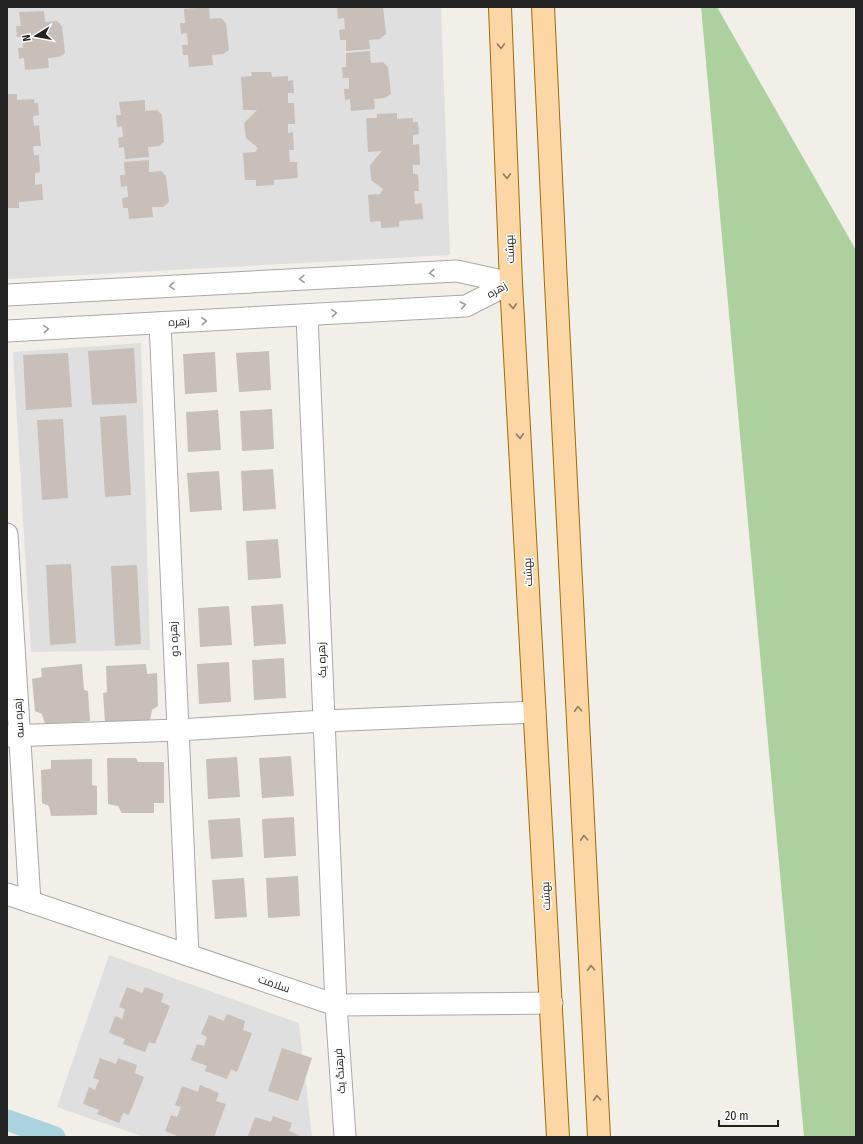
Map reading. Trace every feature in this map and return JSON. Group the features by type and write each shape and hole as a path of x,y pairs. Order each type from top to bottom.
{"main road":[{"name":"بهشت","path":"500,7 511,283 552,1003 558,1137"},
{"path":"543,7 599,1137"}],"street":[{"name":"زهره","path":"7,295 457,271 511,283"},
{"name":"زهره","path":"7,331 466,306 511,283"},
{"name":"زهره یک","path":"307,315 336,1005"},
{"name":"زهره دو","path":"160,323 188,955"},
{"name":"زهره سه","path":"7,534 13,736 30,902"},
{"path":"13,736 178,730 324,721 535,712"},
{"name":"سلامت","path":"7,894 336,1005 552,1003"},
{"name":"فرهنگ یک","path":"336,1005 344,1137"}],"shaded area":[{"path":"7,7 441,7 450,255 7,279"},
{"path":"141,343 150,650 31,652 13,352"},
{"path":"109,955 299,1023 312,1137 144,1137 57,1107"}],"green space":[{"path":"701,7 717,7 856,250 856,1137 804,1137"}],"building":[{"path":"209,7 210,19 221,18 226,23 229,50 223,54 212,55 213,65 189,67 188,55 183,55 182,45 188,45 187,33 181,34 180,23 185,23 184,9"},
{"path":"337,7 383,7 386,34 380,39 369,40 370,49 346,51 346,40 340,40 339,30 345,29 344,18 338,19"},
{"path":"44,11 45,22 57,21 62,26 65,53 59,57 48,58 49,68 25,70 24,58 19,59 18,48 23,48 22,37 17,37 16,26 21,26 19,12"},
{"path":"370,51 371,63 383,62 388,67 391,94 385,98 374,99 375,109 351,111 350,99 345,100 344,89 349,89 349,78 343,78 342,67 346,67 346,53"},
{"path":"251,72 271,72 272,77 288,76 288,81 293,80 294,93 288,93 288,103 294,103 295,124 288,124 288,133 293,132 294,150 289,150 290,162 297,162 298,178 274,180 274,185 256,186 256,180 245,180 243,153 255,152 258,148 246,138 244,123 257,110 243,110 241,77 252,76"},
{"path":"7,94 17,94 17,100 34,99 34,103 38,103 39,115 33,116 34,126 39,125 41,146 33,146 34,155 39,155 40,172 35,173 35,185 42,184 43,200 19,202 19,208 7,208"},
{"path":"145,100 145,111 157,110 162,115 164,142 159,146 148,147 149,157 125,159 124,147 119,148 118,138 123,137 122,126 117,127 116,115 121,115 119,102"},
{"path":"397,113 397,119 413,118 413,122 418,122 419,134 413,135 413,145 419,144 420,165 413,165 413,174 418,174 419,191 414,191 415,204 422,203 423,219 399,221 399,227 381,228 381,221 370,222 368,195 380,194 383,189 371,180 370,165 382,151 368,152 366,118 377,118 377,114"},
{"path":"149,160 149,172 161,171 166,176 169,202 163,207 152,207 153,217 129,219 128,208 123,208 122,198 128,197 127,186 121,187 120,175 125,175 124,162"},
{"path":"134,348 137,403 92,405 88,351"},
{"path":"269,351 271,390 239,392 236,353"},
{"path":"215,352 217,392 185,394 183,354"},
{"path":"68,353 72,407 26,410 23,355"},
{"path":"272,409 274,449 242,451 240,411"},
{"path":"218,410 221,450 188,452 186,412"},
{"path":"126,415 131,495 105,497 100,417"},
{"path":"63,419 68,498 42,500 37,420"},
{"path":"273,469 276,509 243,511 241,471"},
{"path":"219,471 222,510 190,512 187,473"},
{"path":"278,539 281,578 248,580 246,541"},
{"path":"71,564 76,643 50,645 46,565"},
{"path":"137,565 141,644 115,646 111,566"},
{"path":"283,604 286,644 254,646 251,606"},
{"path":"229,606 232,645 200,647 198,608"},
{"path":"284,658 286,698 254,700 252,660"},
{"path":"229,662 231,702 199,704 197,664"},
{"path":"82,664 84,690 88,691 90,721 45,724 42,714 35,711 32,679 42,677 41,668"},
{"path":"146,664 147,674 157,673 158,706 152,710 150,720 105,722 103,693 107,692 106,666"},
{"path":"291,756 294,796 262,798 259,758"},
{"path":"237,757 240,797 208,799 206,759"},
{"path":"107,758 136,758 138,762 164,762 164,803 154,803 154,813 122,813 118,806 108,804"},
{"path":"92,759 92,785 97,786 97,815 51,816 49,806 42,803 41,770 51,769 51,760"},
{"path":"294,817 296,856 264,858 262,819"},
{"path":"240,818 243,857 211,859 208,820"},
{"path":"298,876 300,916 268,918 266,878"},
{"path":"244,878 247,917 215,919 212,880"},
{"path":"127,987 142,993 145,987 164,994 161,1002 170,1006 155,1044 149,1042 145,1052 123,1044 125,1039 109,1033 115,1016 122,1019 125,1009 119,1007"},
{"path":"227,1014 245,1021 243,1030 252,1033 237,1072 231,1069 227,1079 205,1071 207,1066 191,1060 197,1044 204,1046 207,1037 201,1034 209,1015 224,1021"},
{"path":"282,1048 312,1058 298,1101 268,1091"},
{"path":"100,1058 116,1064 118,1058 137,1065 135,1073 144,1077 129,1115 123,1113 119,1123 97,1114 99,1110 83,1104 89,1087 95,1090 99,1080 93,1078"},
{"path":"200,1085 219,1093 216,1101 226,1104 214,1137 180,1137 165,1131 171,1115 177,1117 181,1107 175,1105 182,1086 198,1092"},
{"path":"273,1116 292,1123 289,1131 299,1135 298,1137 248,1136 255,1117 271,1122"}],"waterway":[{"path":"7,1120 55,1137"}]}
